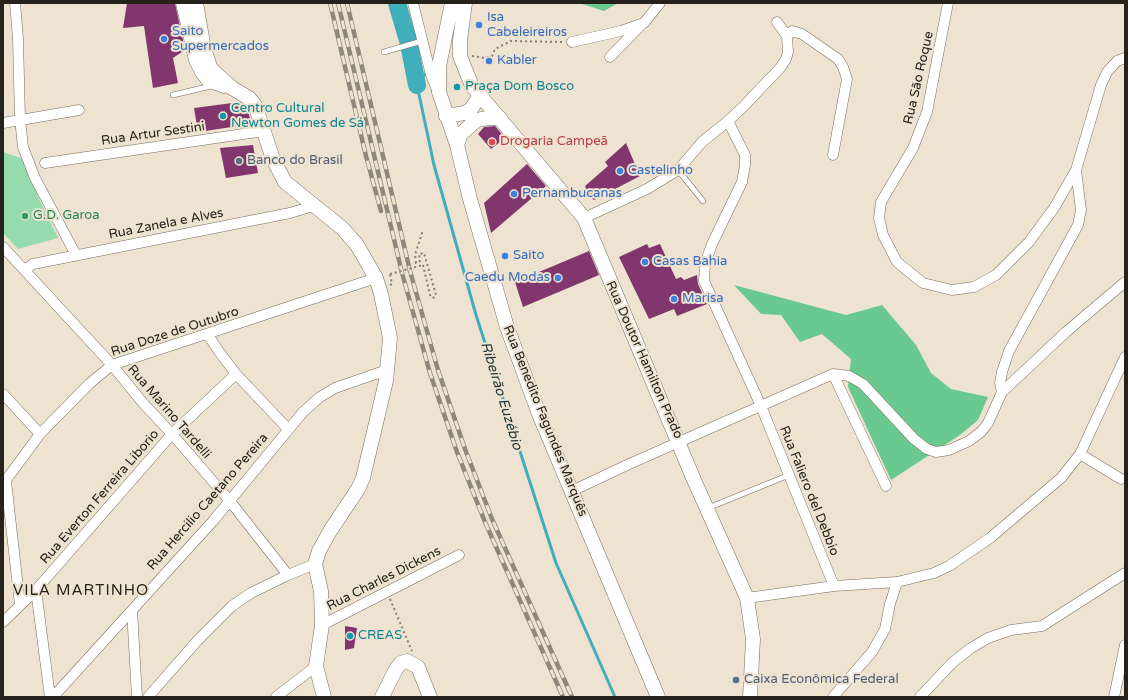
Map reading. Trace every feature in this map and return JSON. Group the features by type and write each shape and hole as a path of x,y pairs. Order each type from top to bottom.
{"main road":[{"path":"183,3 199,67 204,76 224,84 249,98 255,105 278,172 285,182 350,235 376,278 381,294 390,338 382,403 363,478 358,489 330,531 314,564 321,591 322,625 316,666 324,697"},
{"path":"196,3 207,62 224,84"},
{"name":"Rua Benedito Fagundes Marquês","path":"452,3 439,66 439,92 457,145 470,199 507,327 539,414 658,697"},
{"name":"Rua Doutor Hamilton Prado","path":"465,3 460,40 460,56 472,86 584,218 605,271 747,598 753,639 750,697"},
{"path":"446,116 464,113 471,109 480,96"},
{"path":"457,145 462,134 478,120 500,118"},
{"path":"382,697 401,663 407,661 418,667 430,697"}],"street":[{"path":"15,3 18,38 20,119 23,147 35,178 76,255"},
{"path":"413,3 431,75 439,92"},
{"path":"610,57 644,23 660,3"},
{"name":"Rua São Roque","path":"948,3 927,112 913,148 881,202 880,218 883,236 897,262 923,283 952,290 974,287 996,275 1028,242 1054,208 1076,170"},
{"path":"584,218 653,185 678,170 702,142 728,121 780,68 788,52 787,36 777,22"},
{"path":"572,42 621,31 644,23"},
{"path":"787,36 792,31 802,34 838,59 843,67 847,79 833,155"},
{"path":"1002,392 1000,383 1009,351 1078,225 1081,210 1076,170 1101,85 1107,72 1117,61 1125,58"},
{"path":"3,123 79,110"},
{"name":"Rua Faliero del Debbio","path":"728,121 745,155 745,165 742,182 712,244 705,264 704,281 761,406 834,586"},
{"name":"Rua Artur Sestini","path":"45,163 264,132"},
{"name":"Rua Zanela e Alves","path":"25,270 34,264 290,214 313,206"},
{"name":"Rua Marino Tardelli","path":"3,248 112,365 142,403 172,434 229,500 288,575"},
{"name":"Rua Doze de Outubro","path":"4,482 40,434 89,384 112,365 208,335 376,278"},
{"path":"572,491 680,441 833,374 849,376 864,384 914,439 927,449 936,452 949,450 969,441 981,432 988,423 1002,392 1066,332 1125,282"},
{"path":"208,335 236,374 288,428"},
{"path":"747,598 834,586 897,582 934,572 949,566 990,538 1061,478 1080,454 1125,357"},
{"name":"Rua Hercilio Caetano Pereira","path":"53,697 213,521 288,428 320,397 330,391 352,381 387,370"},
{"name":"Rua Everton Ferreira Liborio","path":"3,622 36,590 172,434 236,374"},
{"path":"833,374 886,486"},
{"path":"3,394 40,434"},
{"path":"1080,454 1121,479"},
{"path":"4,482 20,604"},
{"name":"Rua Charles Dickens","path":"322,625 388,593 459,555"},
{"path":"148,697 202,636 232,606 251,593 314,564"},
{"path":"920,697 952,663 971,648 988,638 1010,630 1042,626 1125,573"},
{"path":"833,697 872,652 882,635 897,582"},
{"path":"36,590 50,697"},
{"path":"132,610 137,697"},
{"path":"1114,697 1125,645"},
{"path":"276,697 316,666"}],"lane":[{"path":"384,52 422,41"},
{"path":"173,95 224,84"},
{"path":"678,170 703,201"},
{"path":"707,508 789,475"}],"path":[{"path":"475,56 485,58 492,56 495,49 511,41 572,42"},
{"path":"390,274 423,265 430,295 432,298 435,297 424,253 419,254 420,261 416,263 415,259 423,230"},
{"path":"388,593 418,667"}],"green space":[{"path":"579,3 618,3 604,11"},
{"name":"G.D. Garoa","path":"3,152 24,159 39,199 58,238 18,249 3,233"},
{"path":"734,285 846,315 882,305 916,345 931,373 951,389 988,397 978,420 960,435 891,480 848,387 851,359 822,334 800,342 781,315 761,314"}],"building":[{"name":"Saito Supermercados","path":"127,3 175,3 185,50 173,58 178,83 153,88 144,26 123,28"},
{"name":"Centro Cultural Newton Gomes de Sá","path":"240,102 247,109 252,124 198,132 194,108"},
{"name":"Drogaria Campeã","path":"495,126 505,138 491,149 478,134 484,127"},
{"name":"Castelinho","path":"626,143 640,176 594,200 588,194 585,186 608,166 605,162"},
{"name":"Banco do Brasil","path":"253,145 258,173 226,178 220,148"},
{"name":"Pernambucanas","path":"527,164 546,186 491,233 484,203"},
{"path":"647,244 649,248 660,244 676,279 681,277 684,280 697,275 698,284 707,304 677,316 674,309 649,319 619,257"},
{"name":"Caedu Modas","path":"589,251 599,275 523,307 515,282"},
{"name":"CREAS","path":"345,626 357,628 354,648 345,650"}],"waterway":[{"name":"Ribeirão Euzébio","path":"397,3 409,44 417,85"},
{"name":"Ribeirão Euzébio","path":"425,74 417,85 434,165 476,315 556,563 615,697"}],"railway":[{"path":"330,3 366,156 381,211"},
{"path":"338,3 402,273 430,373 457,452 485,522 563,697"},
{"path":"347,3 410,271 438,370 465,449 492,519 572,697"}],"place":[{"name":"Isa Cabeleireiros","path":"479,25"},
{"name":"Saito Supermercados","path":"164,39"},
{"name":"Kabler","path":"489,61"},
{"name":"Praça Dom Bosco","path":"457,87"},
{"name":"Centro Cultural Newton Gomes de Sá","path":"223,116"},
{"name":"Drogaria Campeã","path":"492,142"},
{"name":"Banco do Brasil","path":"239,161"},
{"name":"Castelinho","path":"620,171"},
{"name":"Pernambucanas","path":"514,194"},
{"name":"G.D. Garoa","path":"25,216"},
{"name":"Saito","path":"505,256"},
{"name":"Casas Bahia","path":"645,262"},
{"name":"Caedu Modas","path":"558,278"},
{"name":"Marisa","path":"674,299"},
{"name":"CREAS","path":"350,636"},
{"name":"Caixa Econômica Federal","path":"736,680"}],"district":[{"name":"VILA MARTINHO","path":"81,591"}]}
